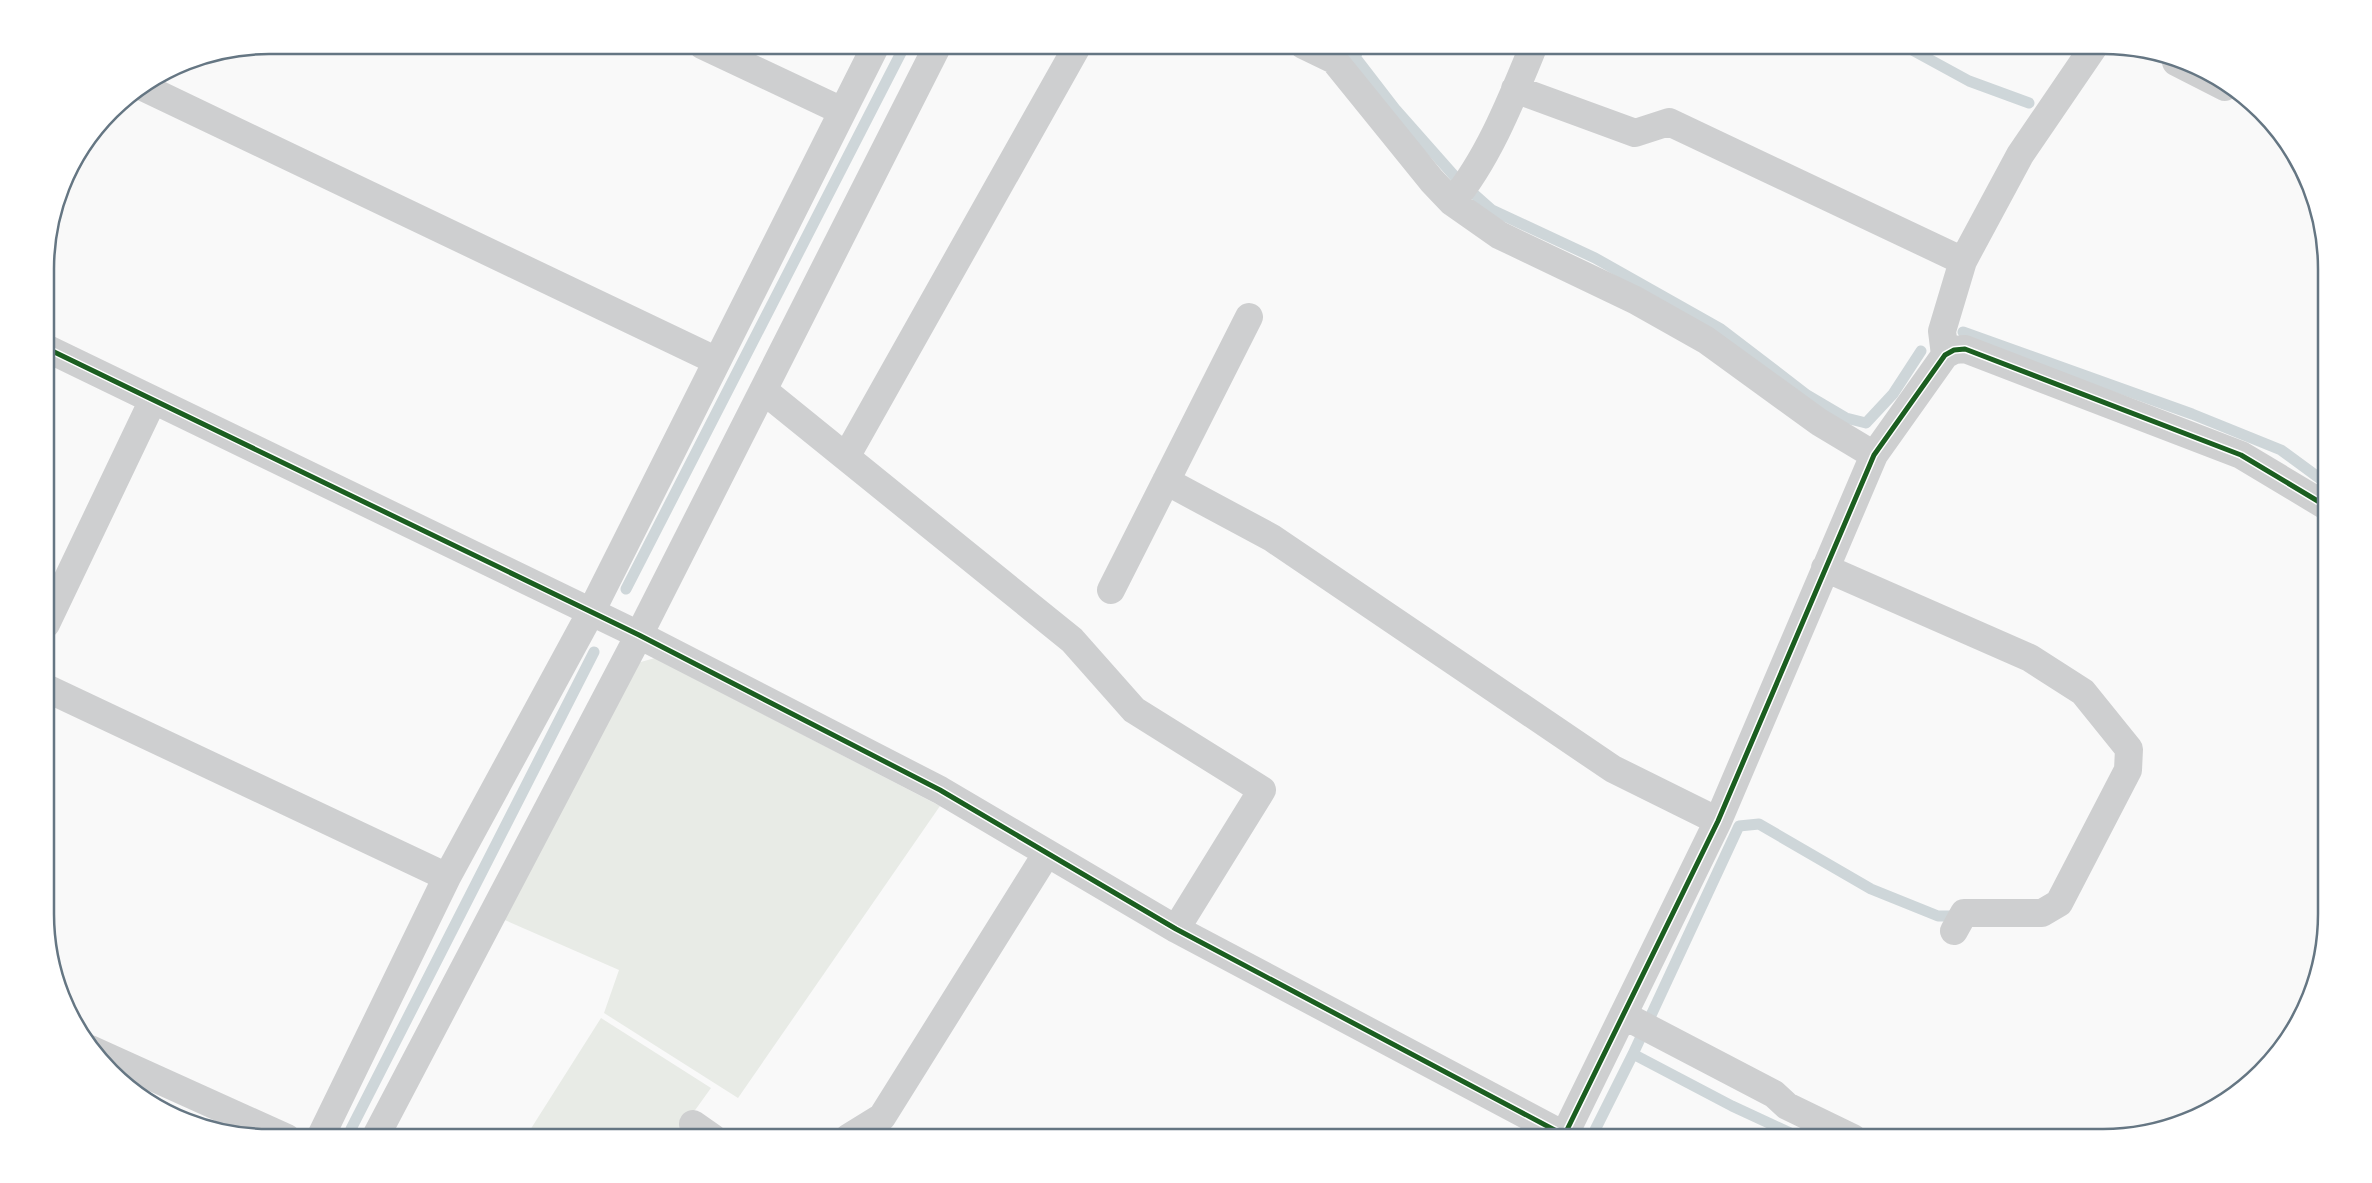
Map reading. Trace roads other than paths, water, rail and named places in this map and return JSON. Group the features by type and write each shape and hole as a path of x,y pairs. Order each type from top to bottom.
{"street":[{"path":"721,54 842,111"},
{"path":"324,1129 447,877 591,612 871,54"},
{"path":"380,1129 639,635 933,54"},
{"path":"846,457 1073,54"},
{"path":"1322,54 1334,60 1432,181 1461,192 1499,236 1635,300 1706,340 1819,422 1874,455"},
{"path":"1461,192 1515,89 1530,54"},
{"path":"1946,356 1942,331 1963,260 2020,154 2089,54"},
{"path":"1515,89 1635,133 1669,122 1963,260"},
{"path":"149,90 717,361"},
{"path":"1111,590 1249,317"},
{"path":"1568,1129 1637,1022 1718,821 1874,455 1946,356 1954,350 1965,349 2241,456 2318,501"},
{"path":"54,352 639,635 940,790 1176,929 1551,1129"},
{"path":"763,390 1072,640 1134,710 1262,790 1176,929"},
{"path":"54,607 153,400"},
{"path":"1166,481 1272,538 1612,769 1718,821"},
{"path":"1825,568 2030,658 2083,692 2129,749 2128,770 2058,903 2042,914 1964,912 1954,931"},
{"path":"54,692 447,877"},
{"path":"863,1129 882,1117 1047,853"},
{"path":"1637,1022 1774,1094 1787,1106 1834,1129"},
{"path":"107,1056 267,1129"}],"waterway":[{"path":"626,589 900,54"},
{"path":"1353,54 1396,110 1457,179 1492,210 1595,258 1721,329 1807,395 1846,418 1866,423 1893,394 1921,351"},
{"path":"1920,54 1969,81 2029,103"},
{"path":"1963,332 2192,414 2281,450 2318,477"},
{"path":"351,1129 594,652"},
{"path":"1596,1129 1633,1054 1739,826 1759,824 1871,889 1938,916 1950,916"},
{"path":"1633,1054 1732,1106 1782,1129"}]}
